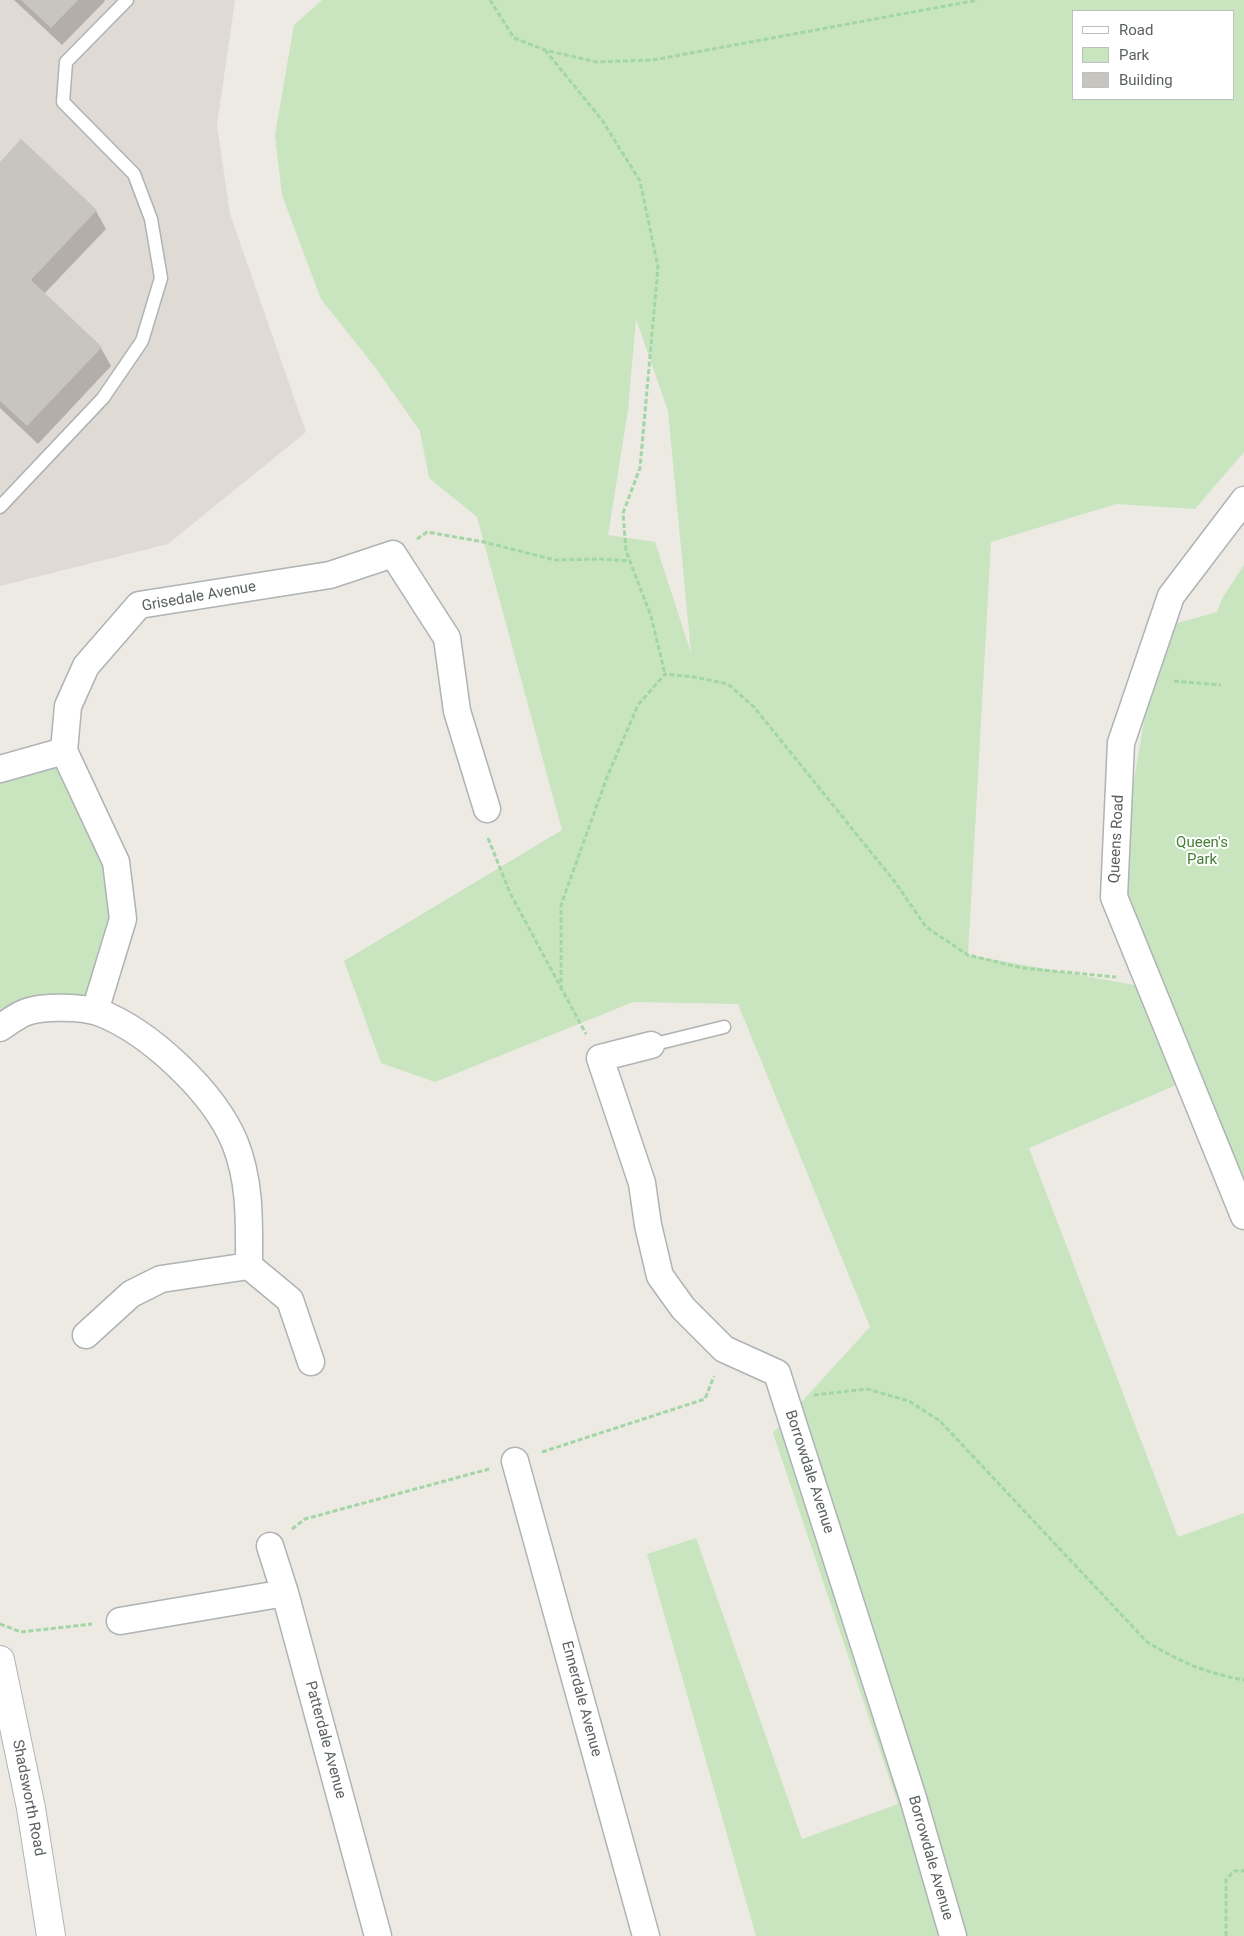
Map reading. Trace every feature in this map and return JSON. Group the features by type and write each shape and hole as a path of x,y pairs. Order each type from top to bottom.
{"main road":[{"name":"Shadsworth Road","path":"0,1660 31,1808 51,1936"}],"street":[{"name":"Queens Road","path":"1244,500 1171,596 1121,743 1114,896 1244,1216"},
{"name":"Grisedale Avenue","path":"64,751 68,706 86,666 139,605 330,575 393,554"},
{"path":"393,554 447,638 457,711 487,810"},
{"path":"0,770 64,751 116,862 123,918 95,1011"},
{"path":"0,1028 29,1011 63,1008 95,1011 116,1020 172,1058 208,1098 235,1142 249,1193 249,1266"},
{"path":"600,1058 651,1045"},
{"name":"Borrowdale Avenue","path":"600,1058 642,1183 648,1226 660,1276 683,1308 724,1349 777,1373 914,1798 952,1936"},
{"path":"86,1335 132,1294 161,1279 249,1266 290,1300 311,1362"},
{"name":"Ennerdale Avenue","path":"515,1461 646,1936"},
{"name":"Patterdale Avenue","path":"270,1546 285,1594 378,1936"},
{"path":"120,1621 285,1594"}],"lane":[{"path":"0,507 108,391 142,341 161,278 150,219 134,174 63,102 66,62 127,0"},
{"path":"651,1045 724,1027"}],"path":[{"path":"490,0 514,38 545,50 596,62 653,60 978,0"},
{"path":"545,50 602,120 640,181 658,267 640,468 623,513 626,551 651,616 665,674"},
{"path":"393,554 427,532 484,542 554,560 599,559 630,561"},
{"path":"665,674 694,677 728,684 754,707 889,874 926,927 968,955 1022,968 1122,978 1151,988"},
{"path":"561,990 561,905 607,777 638,705 665,674"},
{"path":"1143,678 1221,685"},
{"path":"487,810 488,840 510,893 561,990 600,1058"},
{"path":"786,1399 867,1389 909,1401 940,1421 1147,1642 1176,1659 1211,1674 1244,1680"},
{"path":"0,1624 21,1632 120,1621"},
{"path":"1226,1936 1226,1880 1234,1871 1244,1871"}],"shaded area":[{"path":"0,0 235,0 217,125 230,214 306,432 168,544 0,586"}],"green space":[{"name":"Queen's Park","path":"322,0 1244,0 1244,452 1195,509 1116,504 991,542 968,955 1151,988 1114,897 1160,628 1217,612 1223,597 1244,565 1244,1216 1188,1080 1029,1148 1178,1537 1244,1513 1244,1936 756,1936 647,1554 696,1538 802,1839 898,1804 773,1433 870,1327 738,1004 633,1002 435,1082 381,1063 344,961 562,830 477,517 429,478 420,431 375,367 321,299 282,195 275,135 294,25","holes":["636,319 668,411 691,653 655,542 608,535 628,410"]},
{"path":"64,751 123,919 95,1011 0,1028 0,769"}],"building":[{"path":"21,0 78,0 51,28"},
{"path":"21,139 97,210 31,280 102,347 27,426 0,401 0,162"}]}
